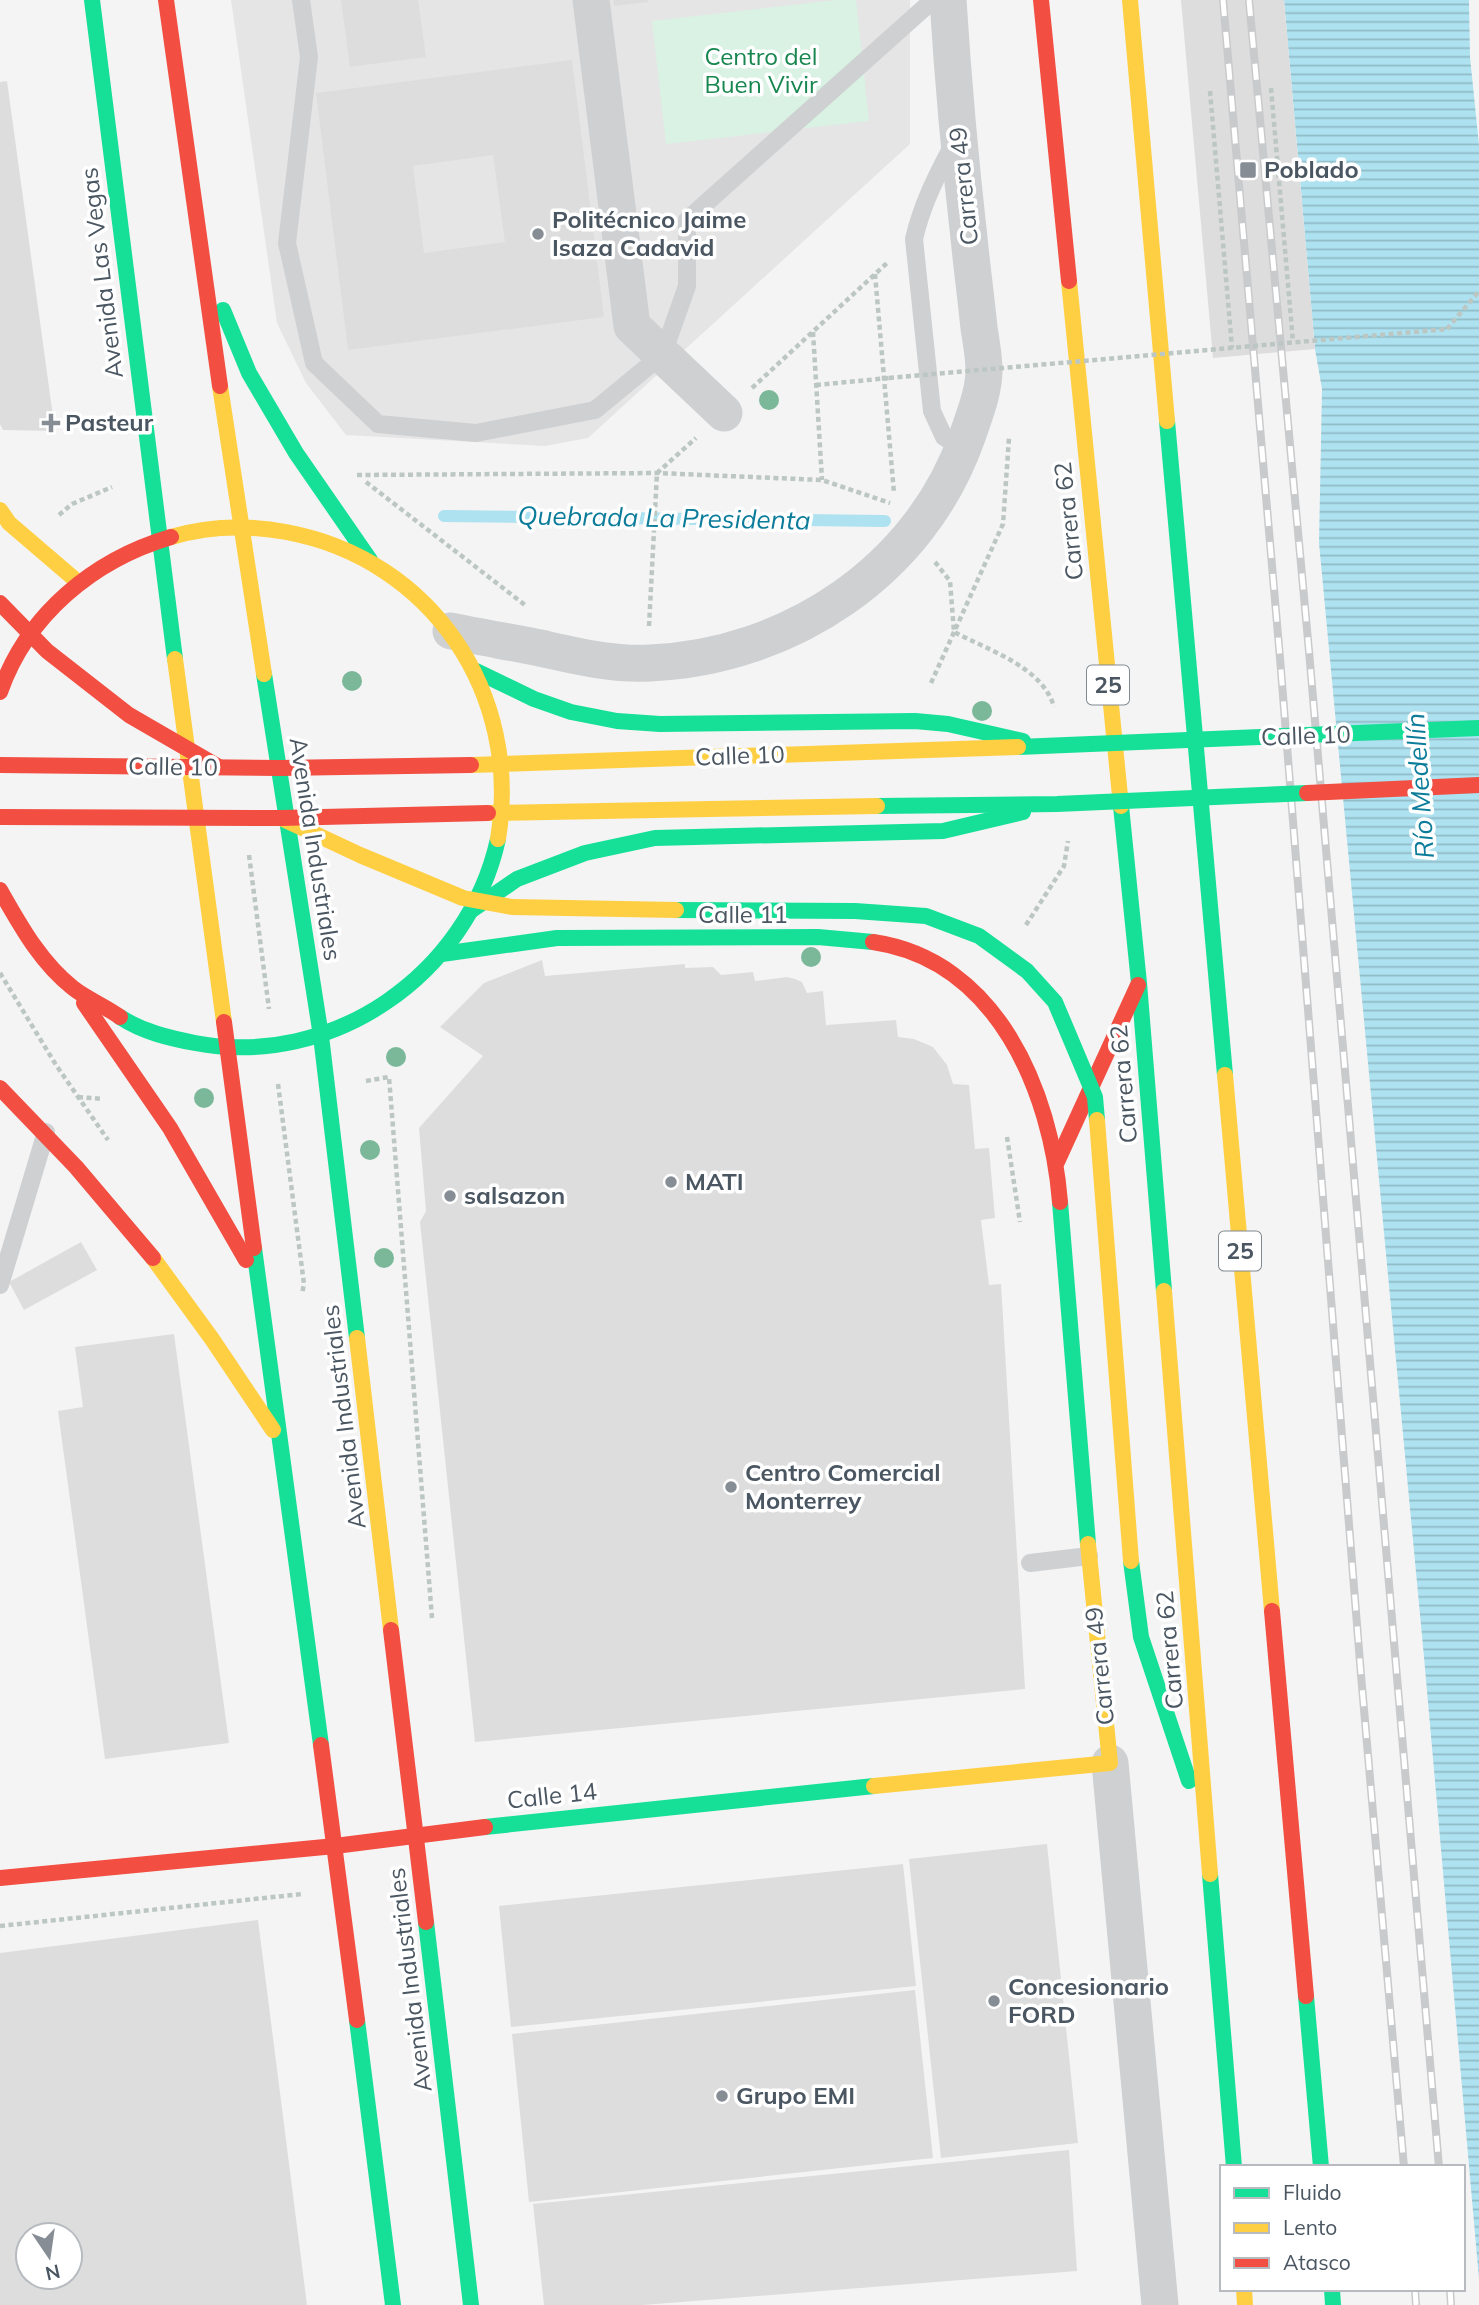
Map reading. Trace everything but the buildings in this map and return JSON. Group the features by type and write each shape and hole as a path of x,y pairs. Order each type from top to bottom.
{"main road":[{"name":"Avenida Las Vegas","path":"92,0 159,540"},
{"path":"166,0 241,527"},
{"name":"Carrera 62","path":"1041,0 1139,983 1234,2165"},
{"name":"25","path":"1130,0 1321,2165"},
{"path":"202,260 249,373 296,453 370,560"},
{"path":"0,510 9,523 79,583"},
{"path":"0,692 6,662 42,618 79,583 117,558 159,540 209,529 241,527 308,535 370,560 415,592 451,631 476,671 497,729 503,791 495,852 472,910 443,954 388,1004 321,1036 273,1046 227,1048 145,1031 73,988"},
{"name":"Avenida Industriales","path":"241,527 321,1036 471,2305"},
{"path":"159,540 335,1846 393,2305"},
{"path":"0,603 47,651 129,715 219,767"},
{"path":"476,671 534,699 571,712 617,721 660,724 915,721 948,724 1050,747"},
{"name":"Calle 10","path":"0,765 219,767 484,764 1050,747 1479,729"},
{"name":"Calle 10","path":"0,817 281,818 717,807 1057,804 1479,785"},
{"path":"472,910 517,879 585,853 655,838 943,831 1057,804"},
{"path":"281,818 463,898 512,907 855,911 926,916 979,936 1027,971 1055,1002 1095,1097 1131,1561 1141,1637 1208,1837"},
{"path":"0,890 29,942 73,988 155,1101 209,1191 258,1283"},
{"name":"Calle 11","path":"443,954 557,938 818,937 877,942 932,960 979,995 1010,1035"},
{"path":"1057,1162 1139,983"},
{"name":"Carrera 49","path":"1010,1035 1038,1094 1057,1162 1089,1556 1110,1763"},
{"path":"0,1088 46,1132 161,1267 223,1351 279,1439"},
{"name":"Calle 14","path":"0,1878 335,1846 416,1834 696,1804 1110,1763"}],"street":[{"path":"590,0 632,326 724,413"},
{"name":"Carrera 49","path":"947,0 957,137 984,371 976,411 963,449"},
{"path":"451,631 593,660 648,663 698,659 747,647 794,628 838,603 878,571 912,535 949,479 963,449"},
{"name":"Carrera 49","path":"1110,1763 1160,2305"}],"lane":[{"path":"301,0 309,57 287,243 314,363 378,424 476,433 596,410 663,354 687,286 687,220 933,0"},
{"path":"957,137 919,214 914,239 932,411 944,437 963,449"},
{"path":"0,1285 46,1132"},
{"path":"1030,1563 1089,1556"}],"path":[{"path":"1271,88 1293,342"},
{"path":"1210,91 1232,348"},
{"path":"648,663 657,473 914,239"},
{"path":"348,472 357,475 657,473 822,480 895,505 875,274"},
{"path":"816,385 1447,328 1479,291"},
{"path":"813,331 822,480"},
{"path":"915,721 1003,524 1010,433"},
{"path":"357,475 547,622 540,648"},
{"path":"0,973 56,1065 109,1141"},
{"path":"279,1094 304,1284 302,1297"},
{"path":"0,1926 314,1893 309,1848"}],"shaded area":[{"name":"Politécnico Jaime Isaza Cadavid","path":"231,0 910,0 910,144 588,438 545,446 346,435 306,383 277,323"}],"green space":[{"name":"Centro del Buen Vivir","path":"856,0 869,121 666,144 652,21"}],"water":[{"name":"Río Medellín","path":"1284,0 1469,0 1470,57 1479,145 1479,2279 1424,1657 1319,543 1322,389 1315,349"}],"waterway":[{"name":"Quebrada La Presidenta","path":"444,516 885,521"}],"railway":[{"path":"1223,0 1404,2165"},
{"path":"1249,0 1309,651 1439,2165"},
{"path":"1415,2291 1416,2305"},
{"path":"1450,2291 1451,2305"}],"traffic: fast":[{"path":"92,0 175,659"},
{"path":"223,310 249,373 296,453 370,560"},
{"path":"1167,421 1225,1075"},
{"path":"476,671 534,699 571,712 617,721 660,724 915,721 948,724 1023,741"},
{"path":"264,674 321,1036 357,1338"},
{"path":"1018,747 1479,728"},
{"path":"877,806 1057,804 1307,793"},
{"path":"1121,806 1139,983 1164,1291"},
{"path":"472,910 517,879 585,853 655,838 943,831 1023,812"},
{"path":"120,1017 147,1030 176,1039 246,1047 296,1041 343,1026 387,1002 425,970 457,932 482,888 498,839"},
{"path":"676,910 855,911 926,916 979,936 1027,971 1055,1002 1095,1097 1097,1120"},
{"path":"442,954 557,938 818,937 873,942"},
{"path":"1060,1202 1088,1544"},
{"path":"254,1248 321,1745"},
{"path":"1131,1561 1141,1637 1189,1781"},
{"path":"485,1827 874,1786"},
{"path":"1210,1874 1234,2165"},
{"path":"426,1922 471,2305"},
{"path":"1306,1996 1321,2165"},
{"path":"357,2020 393,2305"},
{"path":"1332,2291 1333,2305"}],"traffic: slow":[{"path":"1130,0 1167,421"},
{"path":"1069,281 1121,806"},
{"path":"220,386 264,674"},
{"path":"0,510 9,523 79,583"},
{"path":"171,537 228,528 286,532 338,547 384,571 424,603 456,641 480,685 496,734 502,785 498,839"},
{"path":"175,659 224,1022"},
{"path":"471,765 1018,747"},
{"path":"488,813 877,806"},
{"path":"281,818 463,898 512,907 676,910"},
{"path":"1225,1075 1272,1611"},
{"path":"1097,1120 1131,1561"},
{"path":"153,1258 273,1430"},
{"path":"1164,1291 1210,1874"},
{"path":"357,1338 391,1630"},
{"path":"874,1786 1110,1763 1088,1544"},
{"path":"1244,2291 1245,2305"}],"traffic: jam":[{"path":"166,0 220,386"},
{"path":"1041,0 1069,281"},
{"path":"0,692 27,639 45,615 66,594 115,560 171,537"},
{"path":"0,603 47,651 129,715 217,766"},
{"path":"0,765 280,768 471,765"},
{"path":"1307,793 1479,785"},
{"path":"0,817 281,818 488,813"},
{"path":"0,890 50,967 78,992 120,1017"},
{"path":"873,942 916,954 953,975 984,1003 1010,1037 1030,1076 1044,1117 1060,1202"},
{"path":"1057,1162 1138,985"},
{"path":"84,1003 170,1128 246,1260"},
{"path":"224,1022 254,1248"},
{"path":"0,1088 76,1167 153,1258"},
{"path":"1272,1611 1306,1996"},
{"path":"391,1630 426,1922"},
{"path":"321,1745 357,2020"},
{"path":"0,1878 335,1846 485,1827"}],"place":[{"name":"Poblado","path":"1248,170"},
{"name":"Politécnico Jaime Isaza Cadavid","path":"538,234"},
{"name":"Pasteur","path":"51,423"},
{"name":"MATI","path":"671,1182"},
{"name":"salsazon","path":"450,1196"},
{"name":"Centro Comercial Monterrey","path":"731,1487"},
{"name":"Concesionario FORD","path":"994,2001"},
{"name":"Grupo EMI","path":"722,2096"}]}
